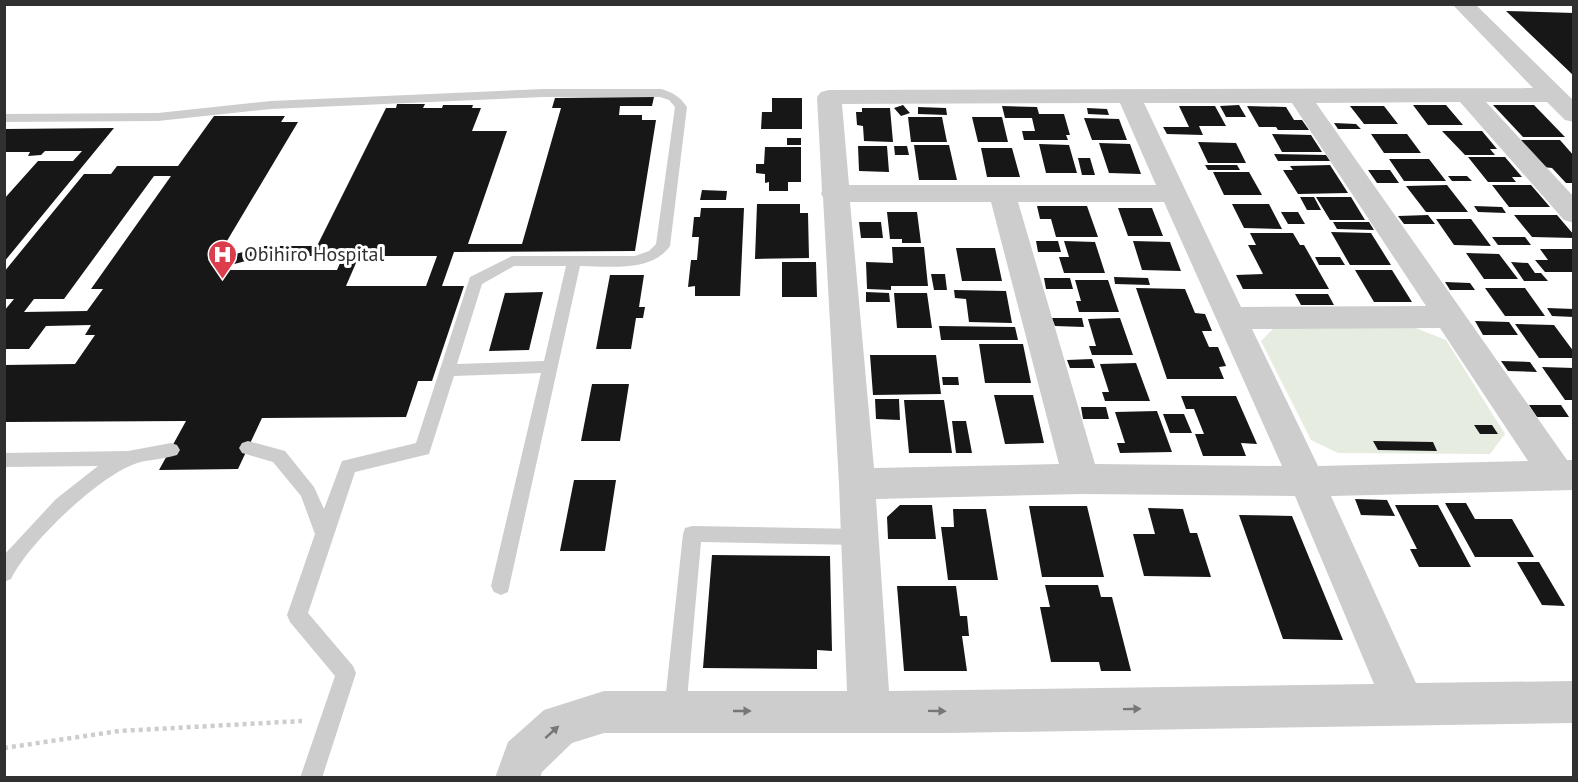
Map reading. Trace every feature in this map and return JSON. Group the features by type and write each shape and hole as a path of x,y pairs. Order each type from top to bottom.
{"street":[{"path":"1462,4 1574,115"},
{"path":"1465,94 1574,214"},
{"path":"869,710 857,484 834,194 829,97 1553,95"},
{"path":"1299,96 1449,317 1565,476"},
{"path":"1129,97 1307,481 1404,704"},
{"path":"834,194 1172,193"},
{"path":"1003,195 1081,479"},
{"path":"1231,318 1449,317"},
{"path":"857,484 1081,479 1307,481 1565,476"},
{"path":"517,777 524,758 559,725 604,712 869,710 946,712 1574,702"}],"lane":[{"path":"4,118 158,117 271,105 544,93 661,93 673,97 681,107 663,246 654,254 636,261 512,261 475,281 423,449 348,466 297,615 346,673 311,777"},
{"path":"501,586 574,261"},
{"path":"448,370 550,367"},
{"path":"248,448 279,456 308,492 325,534"},
{"path":"4,460 130,458 171,450"},
{"path":"4,573 8,565 46,522 89,481 130,458"},
{"path":"675,711 692,534 860,537"}],"path":[{"path":"4,748 119,731 330,719"}],"shaded area":[{"path":"1413,327 1446,340 1505,434 1490,454 1338,453 1311,440 1261,341 1274,328"}],"building":[{"path":"1506,11 1574,13 1574,76"},
{"name":"Obihiro Hospital","path":"654,97 652,106 620,106 619,115 642,115 642,120 656,120 635,251 454,252 442,286 464,286 432,381 418,381 406,417 262,418 238,469 159,470 186,421 4,422 4,365 75,364 95,335 85,335 91,325 46,326 29,349 4,349 4,311 14,299 4,299 4,272 84,174 111,174 117,166 178,166 214,116 285,116 281,122 298,122 218,256 228,256 265,246 317,246 386,108 396,108 397,104 425,104 423,108 473,105 472,108 481,108 472,131 507,131 468,244 522,244 561,108 552,108 555,98","holes":["154,176 171,176 91,289 103,289 87,311 24,312 34,299 64,299","265,256 343,256 337,270 221,270 223,267","359,256 437,256 426,286 346,286"]},
{"path":"772,98 802,98 802,129 761,129 762,112 772,112"},
{"path":"903,105 910,113 901,116 894,108"},
{"path":"1239,105 1246,117 1226,117 1220,106"},
{"path":"1413,105 1446,105 1463,125 1428,125"},
{"path":"1493,105 1534,105 1565,137 1523,137"},
{"path":"1002,106 1037,107 1039,114 1064,114 1070,135 1066,135 1068,140 1024,140 1022,131 1035,131 1032,118 1005,118"},
{"path":"1179,106 1215,106 1226,126 1199,126 1203,135 1167,134 1163,127 1189,127"},
{"path":"1247,106 1286,107 1294,120 1302,120 1309,130 1278,130 1276,127 1259,127"},
{"path":"1350,106 1384,106 1398,124 1364,124"},
{"path":"918,107 946,108 947,115 918,114"},
{"path":"862,108 890,108 893,142 864,141 863,126 857,125 856,112 862,112"},
{"path":"1087,108 1107,109 1109,115 1088,114"},
{"path":"908,117 942,117 947,142 911,142"},
{"path":"972,117 1002,117 1008,142 978,142"},
{"path":"1084,118 1119,119 1127,140 1092,140"},
{"path":"1334,123 1356,124 1361,129 1338,129"},
{"path":"114,128 4,262 4,199 38,161 73,161 82,151 45,151 41,155 28,156 30,152 4,152 4,129"},
{"path":"1442,131 1482,131 1497,149 1490,149 1495,155 1465,155"},
{"path":"1272,134 1311,135 1322,152 1282,152"},
{"path":"1371,134 1407,134 1421,153 1384,153"},
{"path":"787,138 801,138 801,145 787,145"},
{"path":"1519,140 1560,140 1574,156 1574,183 1566,183 1552,168 1543,167"},
{"path":"1198,142 1236,143 1246,163 1208,163"},
{"path":"1099,143 1130,144 1141,174 1109,173"},
{"path":"1039,144 1069,145 1077,173 1046,173"},
{"path":"914,145 949,145 957,180 919,180"},
{"path":"858,146 887,146 889,172 859,171"},
{"path":"894,146 907,146 909,155 895,155"},
{"path":"765,147 801,147 801,182 788,182 788,191 769,191 769,182 765,183 765,174 756,173 756,164 764,164"},
{"path":"981,148 1012,148 1020,177 987,177"},
{"path":"1274,154 1326,155 1330,161 1278,161"},
{"path":"1468,157 1505,157 1522,177 1512,177 1516,182 1488,182"},
{"path":"1078,158 1090,158 1095,175 1082,175"},
{"path":"1389,159 1429,159 1446,181 1404,181"},
{"path":"1205,165 1237,165 1240,170 1208,170"},
{"path":"1330,165 1348,193 1298,194 1283,170 1293,170 1290,166"},
{"path":"1368,170 1390,170 1399,183 1377,183"},
{"path":"1213,172 1249,172 1262,195 1224,195"},
{"path":"1448,176 1467,176 1472,181 1452,181"},
{"path":"1447,185 1468,212 1426,212 1406,186"},
{"path":"1492,185 1531,185 1550,207 1509,207"},
{"path":"702,190 727,191 726,200 700,200"},
{"path":"1300,197 1314,197 1321,210 1307,210"},
{"path":"1316,197 1351,197 1365,220 1330,220"},
{"path":"757,204 800,204 800,213 808,213 809,258 755,259"},
{"path":"1232,204 1269,204 1282,229 1244,228"},
{"path":"1037,206 1087,206 1098,237 1056,237 1051,219 1040,219"},
{"path":"1474,206 1502,207 1506,213 1478,212"},
{"path":"701,208 744,208 740,296 695,296 695,286 688,287 691,260 697,260 699,237 692,237 694,217 700,217"},
{"path":"1118,208 1152,208 1163,236 1128,236"},
{"path":"887,212 917,212 921,243 902,243 902,239 890,239"},
{"path":"1281,212 1298,212 1305,224 1288,224"},
{"path":"1428,215 1435,224 1404,224 1398,216"},
{"path":"1514,215 1557,215 1574,238 1532,237"},
{"path":"1436,219 1471,219 1491,246 1454,245"},
{"path":"859,222 881,222 883,238 861,238"},
{"path":"1333,222 1369,222 1374,230 1337,229"},
{"path":"1331,232 1371,233 1391,265 1350,265"},
{"path":"1250,233 1293,233 1300,245 1304,245 1329,289 1243,289 1236,275 1263,274 1248,245 1256,245"},
{"path":"1492,237 1525,237 1531,245 1498,245"},
{"path":"1036,241 1058,241 1061,252 1038,252"},
{"path":"1064,241 1095,242 1105,273 1064,273 1059,257 1069,257"},
{"path":"1133,241 1170,242 1181,271 1142,270"},
{"path":"892,247 924,247 928,286 891,286 891,290 867,289 866,262 893,263"},
{"path":"956,248 995,248 1002,281 962,281"},
{"path":"1540,249 1574,249 1574,272 1545,272 1535,260 1548,260"},
{"path":"1466,253 1499,254 1518,279 1484,279"},
{"path":"1315,257 1340,257 1345,265 1319,265"},
{"path":"782,262 816,262 817,297 782,297"},
{"path":"1511,262 1528,263 1535,273 1541,273 1548,281 1524,281"},
{"path":"1355,270 1392,270 1412,302 1374,302"},
{"path":"931,274 945,274 947,290 934,290"},
{"path":"610,275 644,275 639,307 645,307 643,318 636,318 631,349 596,349"},
{"path":"1114,277 1148,278 1150,285 1115,284"},
{"path":"1044,278 1070,278 1073,289 1046,289"},
{"path":"1075,280 1108,280 1119,312 1079,312 1076,301 1081,301"},
{"path":"1445,282 1470,283 1475,290 1450,290"},
{"path":"1136,288 1185,289 1195,313 1205,314 1212,331 1202,331 1209,347 1218,347 1226,366 1219,367 1224,379 1167,379"},
{"path":"1485,288 1525,288 1545,316 1505,316"},
{"path":"954,290 1006,291 1012,323 969,322 966,299 955,298"},
{"path":"543,292 529,350 489,351 505,293"},
{"path":"866,292 889,293 890,302 866,302"},
{"path":"894,293 927,293 932,328 897,328"},
{"path":"1295,294 1328,294 1334,305 1301,305"},
{"path":"1547,308 1574,309 1574,317 1552,316"},
{"path":"1052,318 1082,318 1084,327 1055,326"},
{"path":"1120,318 1133,355 1092,355 1089,346 1096,346 1088,319"},
{"path":"1475,321 1509,322 1518,335 1483,335"},
{"path":"1515,324 1554,325 1574,352 1574,358 1539,358"},
{"path":"939,326 1015,327 1018,340 941,340"},
{"path":"979,344 1023,344 1031,383 985,383"},
{"path":"870,355 936,355 941,394 873,395"},
{"path":"1092,359 1095,368 1070,368 1067,360"},
{"path":"1501,361 1530,362 1537,372 1508,371"},
{"path":"1136,363 1150,401 1105,401 1102,392 1109,392 1100,364"},
{"path":"1542,367 1574,368 1574,400 1565,400"},
{"path":"942,377 958,377 959,385 943,385"},
{"path":"592,384 629,384 620,441 581,441"},
{"path":"994,395 1033,395 1044,443 1005,444"},
{"path":"1181,396 1236,396 1257,444 1241,443 1246,456 1203,456 1195,434 1204,434 1194,409 1186,409"},
{"path":"875,399 899,399 900,420 876,419"},
{"path":"904,400 944,400 952,453 909,453"},
{"path":"1529,405 1561,405 1569,417 1537,417"},
{"path":"1081,407 1106,407 1109,419 1083,419"},
{"path":"1157,411 1172,452 1120,453 1117,443 1125,443 1115,412"},
{"path":"1163,414 1184,414 1192,433 1170,433"},
{"path":"952,421 966,421 972,453 956,453"},
{"path":"1474,425 1492,425 1498,434 1480,434"},
{"path":"1373,441 1433,442 1437,451 1378,450"},
{"path":"574,480 616,480 605,551 560,551"},
{"path":"1355,499 1387,500 1395,516 1361,515"},
{"path":"1445,503 1466,503 1475,519 1512,519 1534,557 1475,557"},
{"path":"900,505 932,505 936,539 888,539 887,517"},
{"path":"1395,505 1438,505 1471,567 1419,567 1410,549 1417,549"},
{"path":"1029,506 1087,506 1104,577 1042,577"},
{"path":"1148,508 1183,509 1190,533 1197,533 1211,577 1144,576 1133,534 1155,534"},
{"path":"953,509 986,509 998,580 948,580 941,527 954,527"},
{"path":"1239,515 1292,516 1343,640 1283,639"},
{"path":"712,555 830,556 832,651 817,650 817,669 703,668"},
{"path":"1517,562 1539,562 1565,606 1542,605"},
{"path":"1045,585 1098,585 1101,597 1112,597 1131,671 1101,671 1099,662 1051,662 1040,607 1050,607"},
{"path":"897,586 956,586 960,616 967,616 969,636 962,636 967,671 904,671"}],"place":[{"name":"Obihiro Hospital","path":"223,280"}]}
